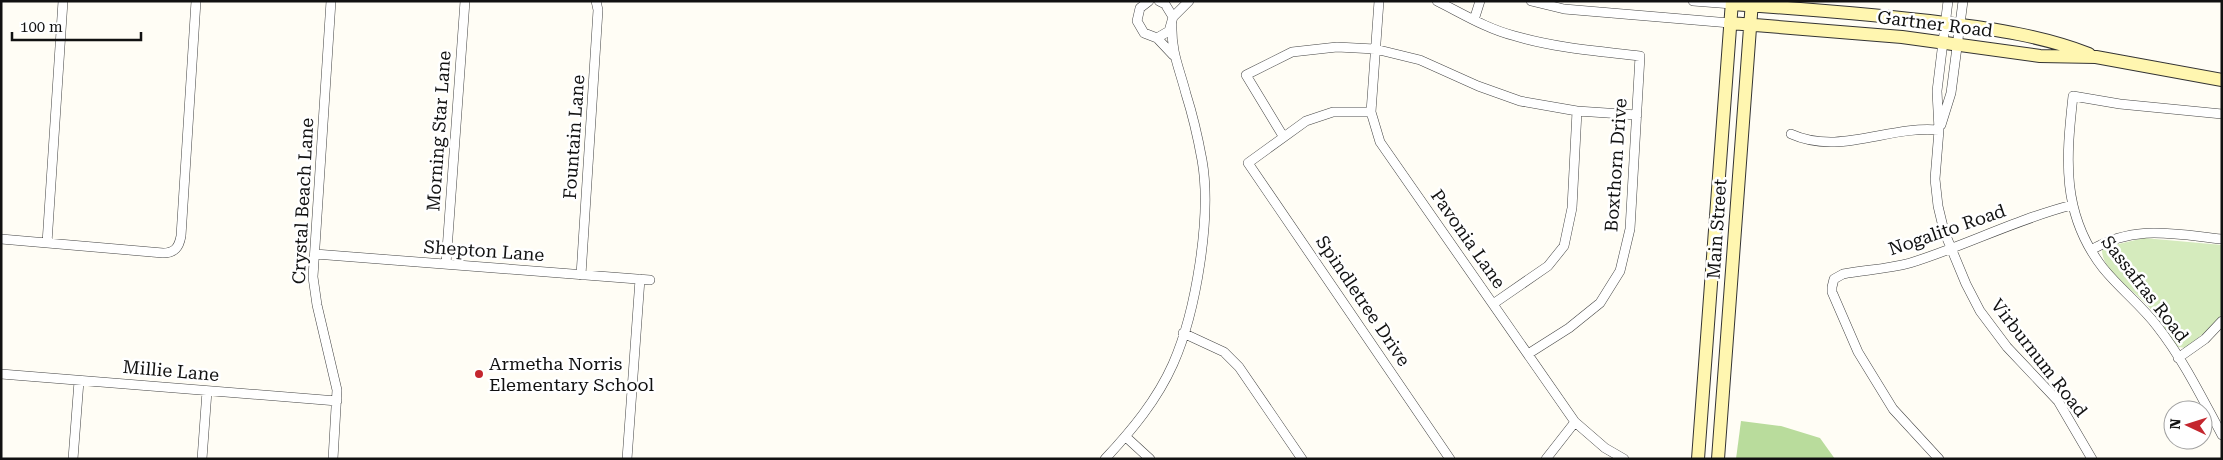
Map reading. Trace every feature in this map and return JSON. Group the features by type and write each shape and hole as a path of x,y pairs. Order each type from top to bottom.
{"main road":[{"name":"Main Street","path":"1698,459 1732,3"},
{"name":"Gartner Road","path":"1732,3 1752,3 1960,25 2040,38 2096,57 2222,80"},
{"name":"Main Street","path":"1718,459 1752,3"},
{"name":"Gartner Road","path":"1730,23 1943,42 2040,56 2096,57"}],"street":[{"path":"47,243 63,1"},
{"path":"1,239 163,253 174,252 179,245 181,236 196,1"},
{"name":"Crystal Beach Lane","path":"331,1 315,254 315,294 336,379 337,401 333,459"},
{"name":"Morning Star Lane","path":"446,264 465,1"},
{"name":"Fountain Lane","path":"582,274 598,10 596,1"},
{"path":"1137,1 1139,28 1144,34 1157,38 1173,55"},
{"path":"1138,15 1140,8 1149,1"},
{"path":"1105,459 1145,414 1174,364 1194,294 1202,250 1204,203 1202,163 1195,127 1173,55 1172,21 1162,3 1176,1"},
{"path":"1157,38 1169,31 1172,21 1189,1"},
{"name":"Pavonia Lane","path":"1379,1 1371,112 1380,142 1576,422 1605,448 1624,459"},
{"path":"1437,1 1474,20 1480,1"},
{"name":"Gartner Road","path":"1531,1 1564,9 1730,23"},
{"name":"Gartner Road","path":"1693,1 1732,3"},
{"name":"Virburnum Road","path":"1948,1 1937,91 1939,130 1935,164 1936,191 1942,224 1966,284 1988,323 2016,358 2058,401 2092,459"},
{"name":"Virburnum Road","path":"1939,130 1951,93 1963,1"},
{"name":"Boxthorn Drive","path":"1474,20 1514,36 1568,48 1640,56 1630,229 1620,271 1600,303 1569,328 1528,354"},
{"path":"1371,112 1333,112 1306,121 1283,136 1246,76 1292,52 1337,47 1375,49 1420,60 1478,86 1520,101 1577,111 1637,115"},
{"name":"Sassafras Road","path":"2222,114 2120,104 2073,96 2067,158 2072,204 2080,228 2091,250 2112,278 2154,322 2178,358 2222,435"},
{"path":"1493,304 1548,266 1564,246 1572,208 1577,111"},
{"path":"1791,134 1806,141 1830,143 1910,130 1939,130"},
{"name":"Spindletree Drive","path":"1283,136 1248,162 1450,459"},
{"name":"Nogalito Road","path":"1938,459 1900,417 1872,376 1842,317 1832,292 1833,282 1837,276 1905,264 2072,204"},
{"path":"2091,250 2111,239 2138,232 2160,232 2222,239"},
{"name":"Shepton Lane","path":"315,254 650,280"},
{"path":"627,459 640,279"},
{"path":"2178,358 2205,339 2222,322"},
{"path":"1183,332 1224,352 1239,367 1302,459"},
{"name":"Millie Lane","path":"1,374 337,401"},
{"path":"73,459 79,380"},
{"path":"202,459 207,391"},
{"path":"1546,459 1576,422"},
{"path":"1126,437 1150,459"}],"green space":[{"path":"2144,238 2222,245 2222,313 2217,322 2186,348 2178,347 2150,308 2112,272 2103,258 2102,250 2106,247"},
{"path":"1741,421 1781,426 1820,438 1835,459 1736,459"}],"place":[{"name":"Armetha Norris Elementary School","path":"479,374"}]}
